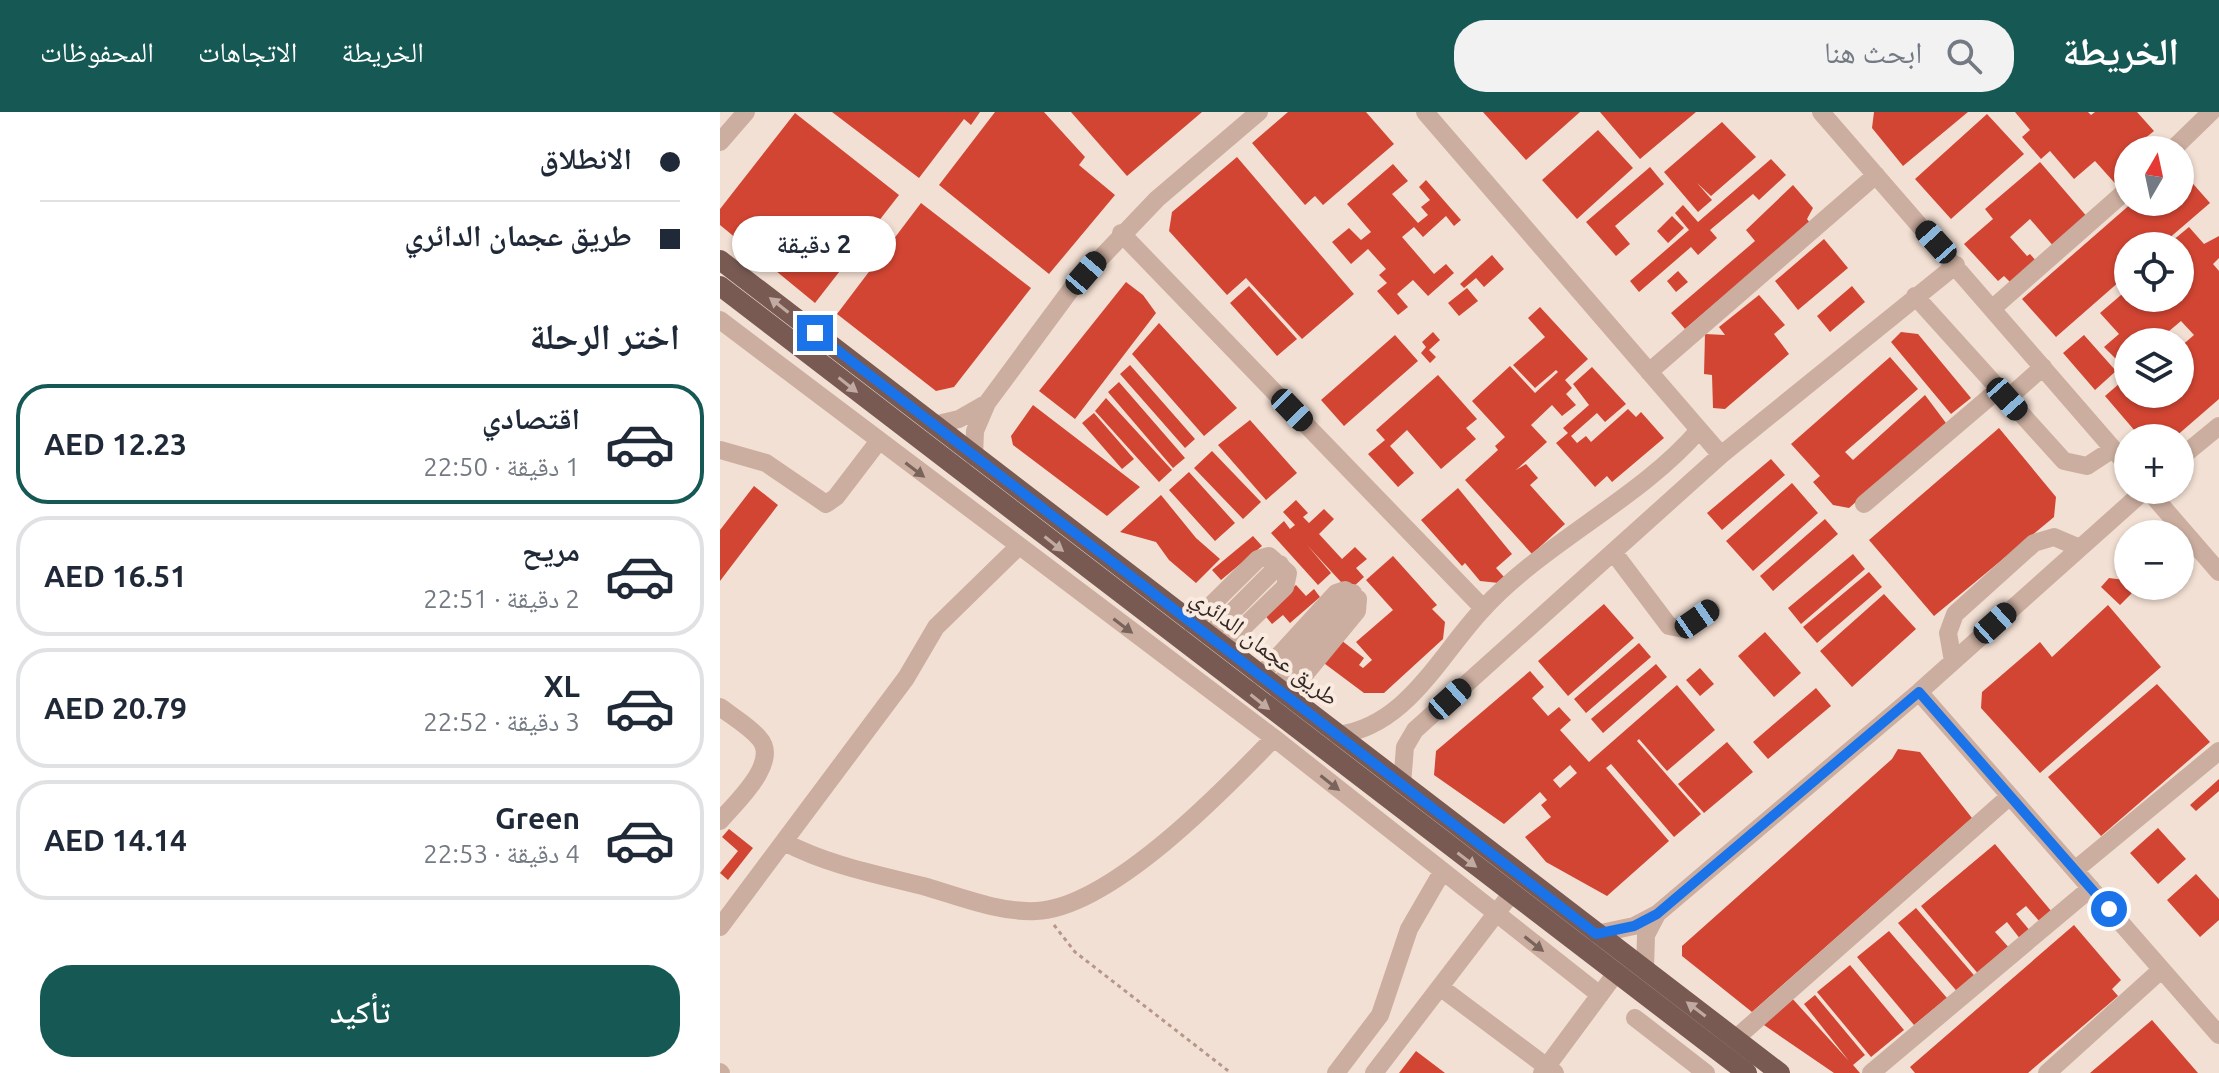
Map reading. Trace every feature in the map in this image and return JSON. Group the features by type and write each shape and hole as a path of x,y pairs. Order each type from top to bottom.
{"main road":[{"name":"طريق عجمان الدائري","path":"720,260 1780,1073"},
{"name":"طريق عجمان الدائري","path":"720,286 1747,1073"}],"street":[{"path":"720,142 746,112"},
{"path":"974,457 975,431 987,403 1072,288 1121,233 1259,112"},
{"path":"1425,112 1721,455"},
{"path":"2186,136 2207,114 2219,132"},
{"path":"1830,115 1876,175 2113,449 2087,466 2071,465 1915,296"},
{"path":"1649,372 1876,175"},
{"path":"1993,308 2114,201"},
{"path":"1121,233 1483,608"},
{"path":"1402,784 1405,747 1415,730 1721,455 1956,265"},
{"path":"720,320 1274,738 1600,995"},
{"path":"1864,504 2003,394 2043,367"},
{"path":"934,425 959,419 987,403"},
{"path":"2194,447 2219,426"},
{"path":"1337,735 1362,729 1399,707 1483,608 1566,539 1669,461 1699,430"},
{"path":"720,450 766,463 826,504 836,497 878,442"},
{"path":"1596,934 1634,926 1657,914 1919,692 2131,504"},
{"path":"2159,504 2219,572"},
{"path":"1953,661 1948,633 1955,614 1966,604 2040,540 2054,537 2080,548"},
{"path":"720,927 906,678 936,627 1018,547"},
{"path":"1614,553 1669,626 1684,629 1711,610"},
{"path":"1280,564 1288,573 1283,589 1208,636 1280,564"},
{"path":"1353,593 1359,604 1355,614 1274,687 1353,593"},
{"path":"1919,692 2219,1035"},
{"path":"720,707 761,739 766,751 760,770 720,821"},
{"path":"784,842 850,869 1017,910 1047,911 1087,897 1130,867 1209,803 1274,738"},
{"path":"2075,870 2219,751"},
{"path":"1735,1039 2010,796"},
{"path":"1336,1073 1380,1015 1409,929 1442,872"},
{"path":"1871,1073 2091,888"},
{"path":"1374,1073 1511,894"},
{"path":"1645,970 1646,935 1657,914"},
{"path":"2047,1073 2161,970"},
{"path":"1440,987 1548,1071 1616,973"},
{"path":"1635,1018 1706,1073"}],"path":[{"path":"1047,911 1075,952 1231,1073"}],"building":[{"path":"832,112 980,112 971,125 964,119 919,178"},
{"path":"995,112 1044,112 1085,157 1079,165 1115,195 1049,274 939,185"},
{"path":"1071,112 1202,112 1127,176"},
{"path":"1288,112 1366,112 1394,144 1323,205 1315,196 1305,205 1252,143"},
{"path":"1483,112 1580,112 1526,160"},
{"path":"1600,112 1696,112 1640,159"},
{"path":"1874,112 1968,112 1903,166 1872,128"},
{"path":"2015,112 2088,112 2091,115 2095,112 2137,112 2154,131 2148,136 2114,136 2114,182 2095,161 2074,179 2050,151 2041,159 2022,137 2030,130"},
{"path":"795,113 899,195 815,303 720,225 720,209"},
{"path":"1987,114 2024,154 1951,219 1915,179"},
{"path":"1722,122 1756,157 1711,196 1697,183 1712,200 1698,212 1664,172"},
{"path":"1598,130 1633,168 1577,219 1542,180"},
{"path":"1237,157 1354,294 1302,339 1246,278 1227,295 1169,231 1172,212"},
{"path":"1771,159 1786,175 1759,200 1753,194 1710,230 1717,238 1698,255 1691,247 1639,292 1630,281 1689,230 1675,213 1683,205 1698,222"},
{"path":"2040,162 2089,219 2055,248 2030,219 2010,237 2037,262 2012,284 2004,276 1998,281 1964,244 1993,219 1985,209"},
{"path":"1393,164 1408,181 1392,194 1418,223 1428,215 1421,207 1430,200 1419,187 1426,180 1461,220 1454,226 1446,216 1423,237 1414,227 1402,237 1434,274 1446,264 1454,273 1428,296 1413,280 1397,294 1408,307 1398,315 1377,291 1387,283 1379,275 1386,269 1368,249 1351,264 1332,242 1349,228 1361,240 1371,232 1347,204"},
{"path":"1650,167 1664,184 1615,226 1630,244 1616,256 1586,222"},
{"path":"1793,185 1813,208 1807,219 1810,223 1685,329 1671,313 1755,241 1746,230"},
{"path":"2194,185 2210,203 2176,232 2114,232 2114,286 2056,337 2022,299 2117,216 2194,216"},
{"path":"921,203 1031,288 954,387 936,391 837,314"},
{"path":"1672,216 1684,228 1668,243 1657,231"},
{"path":"2194,233 2204,244 2219,236 2219,258 2213,264 2219,271 2219,399 2190,424 2129,424 2115,408 2194,408 2194,328 2188,328 2181,321 2173,328 2114,328 2100,313 2114,301 2114,312 2194,312"},
{"path":"1824,239 1848,268 1798,310 1775,281"},
{"path":"1492,255 1504,269 1484,287 1476,278 1464,288 1460,284"},
{"path":"1678,271 1688,282 1676,292 1667,281"},
{"path":"1126,282 1143,295 1156,313 1075,419 1039,391"},
{"path":"1249,286 1297,339 1277,356 1230,303"},
{"path":"1852,286 1865,302 1830,332 1817,316"},
{"path":"1467,288 1478,301 1459,316 1448,303"},
{"path":"1759,295 1785,325 1774,334 1789,354 1725,409 1713,408 1712,375 1704,374 1705,334 1725,335 1719,327"},
{"path":"1540,307 1588,359 1565,380 1572,388 1566,394 1576,405 1562,416 1552,405 1531,425 1547,442 1516,470 1526,464 1538,478 1530,485 1565,524 1532,554 1465,480 1498,450 1495,446 1505,437 1472,401 1510,366 1535,393 1558,372 1556,370 1535,388 1513,365 1545,337 1528,318"},
{"path":"1159,323 1237,408 1204,436 1132,354"},
{"path":"1433,332 1440,340 1429,350 1436,357 1430,363 1421,353 1426,347 1422,342"},
{"path":"1901,332 1918,334 1971,398 1951,414 1891,342"},
{"path":"1395,335 1418,361 1344,426 1321,400"},
{"path":"2084,335 2114,369 2114,373 2095,390 2063,353"},
{"path":"2114,338 2114,357 2104,347"},
{"path":"1890,357 1918,389 1845,452 1853,460 1925,395 1946,423 1849,508 1833,505 1813,482 1820,476 1791,444"},
{"path":"1130,365 1195,439 1185,448 1120,374"},
{"path":"1592,367 1626,404 1605,422 1597,413 1571,436 1577,443 1586,436 1591,442 1628,409 1636,417 1641,412 1664,438 1612,482 1607,476 1595,487 1556,443 1568,433 1563,428 1589,405 1573,384"},
{"path":"1438,375 1477,419 1466,428 1476,439 1441,469 1407,430 1390,446 1414,473 1398,487 1368,454 1385,440 1376,430"},
{"path":"1119,382 1185,458 1173,468 1108,392"},
{"path":"2114,388 2114,406 2105,396"},
{"path":"1106,398 1172,470 1159,482 1095,411"},
{"path":"1033,405 1140,487 1107,516 1013,445 1011,436"},
{"path":"1094,413 1134,459 1122,469 1082,423"},
{"path":"1250,420 1297,473 1266,500 1218,445"},
{"path":"1999,428 2056,497 2054,517 1934,616 1869,540"},
{"path":"1212,451 1261,502 1243,519 1194,468"},
{"path":"1771,459 1785,475 1722,530 1707,513"},
{"path":"1189,472 1235,523 1215,541 1169,490"},
{"path":"1792,483 1818,513 1753,571 1726,541"},
{"path":"754,486 778,505 720,581 720,530"},
{"path":"1458,488 1512,554 1496,568 1504,577 1499,583 1480,581 1465,563 1462,566 1421,520"},
{"path":"1161,495 1196,538 1220,559 1196,583 1169,560 1156,542 1120,532"},
{"path":"1296,500 1308,513 1303,517 1309,523 1324,509 1334,519 1319,534 1342,559 1355,547 1367,559 1356,568 1364,577 1328,610 1341,582 1307,545 1331,573 1318,585 1271,533 1284,521 1290,529 1295,525 1283,512"},
{"path":"1825,519 1838,534 1773,591 1760,576"},
{"path":"1253,536 1262,546 1221,580 1212,570"},
{"path":"1853,554 1865,569 1801,624 1788,608"},
{"path":"1393,556 1437,605 1432,609 1445,622 1443,639 1384,693 1364,693 1301,646 1341,640 1364,658 1359,665 1363,668 1372,660 1356,642 1393,610 1366,580"},
{"path":"1869,572 1882,587 1817,643 1803,627"},
{"path":"2109,578 2114,579 2114,599 2101,587"},
{"path":"1296,585 1306,596 1314,589 1320,597 1290,623 1283,615 1272,624 1263,613"},
{"path":"1884,594 1916,629 1852,687 1820,651"},
{"path":"1604,604 1634,638 1568,696 1538,661"},
{"path":"2108,605 2161,667 2040,773 1981,708 1982,692 2040,642 2052,657"},
{"path":"1765,632 1801,673 1774,697 1738,656"},
{"path":"1639,643 1651,657 1586,713 1574,699"},
{"path":"1656,664 1667,677 1603,733 1591,719"},
{"path":"1700,668 1714,684 1700,696 1686,680"},
{"path":"1530,671 1544,687 1532,698 1548,716 1559,707 1571,720 1560,730 1589,762 1677,685 1715,730 1667,771 1639,739 1637,741 1701,814 1674,837 1611,764 1606,768 1669,841 1607,896 1546,862 1525,837 1551,817 1541,805 1547,800 1540,792 1504,824 1434,775 1436,751","holes":["1570,765 1577,773 1560,788 1553,780"]},
{"path":"2157,684 2210,742 2101,836 2048,777"},
{"path":"1816,688 1831,706 1768,759 1753,742"},
{"path":"1727,742 1753,772 1704,813 1678,784"},
{"path":"1898,749 1920,752 1972,818 1752,1012 1682,956 1682,946 1892,759"},
{"path":"2219,779 2219,791 2196,811 2190,805"},
{"path":"2158,828 2186,859 2158,884 2130,853"},
{"path":"729,829 753,848 728,880 720,873 738,851 722,837"},
{"path":"1995,844 2052,912 2040,922 2026,906 2016,914 2031,932 2021,940 2007,922 1995,932 2011,950 1980,976 1921,906"},
{"path":"2196,874 2219,899 2219,920 2200,937 2167,900"},
{"path":"1916,908 1979,981 1961,996 1898,923"},
{"path":"2074,925 2121,980 2112,989 2118,996 2028,1073 1915,1073 1910,1067"},
{"path":"1889,931 1947,998 1914,1025 1857,957"},
{"path":"1850,965 1904,1030 1871,1057 1817,992"},
{"path":"1815,995 1865,1055 1853,1065 1860,1073 1834,1073 1761,1023 1790,996 1849,1061 1804,1004"},
{"path":"2152,1020 2198,1073 2090,1073"},
{"path":"1416,1051 1445,1073 1399,1073"}],"route":[{"path":"815,333 1596,934 1622,930 1657,914 1919,692 2109,909"}]}
